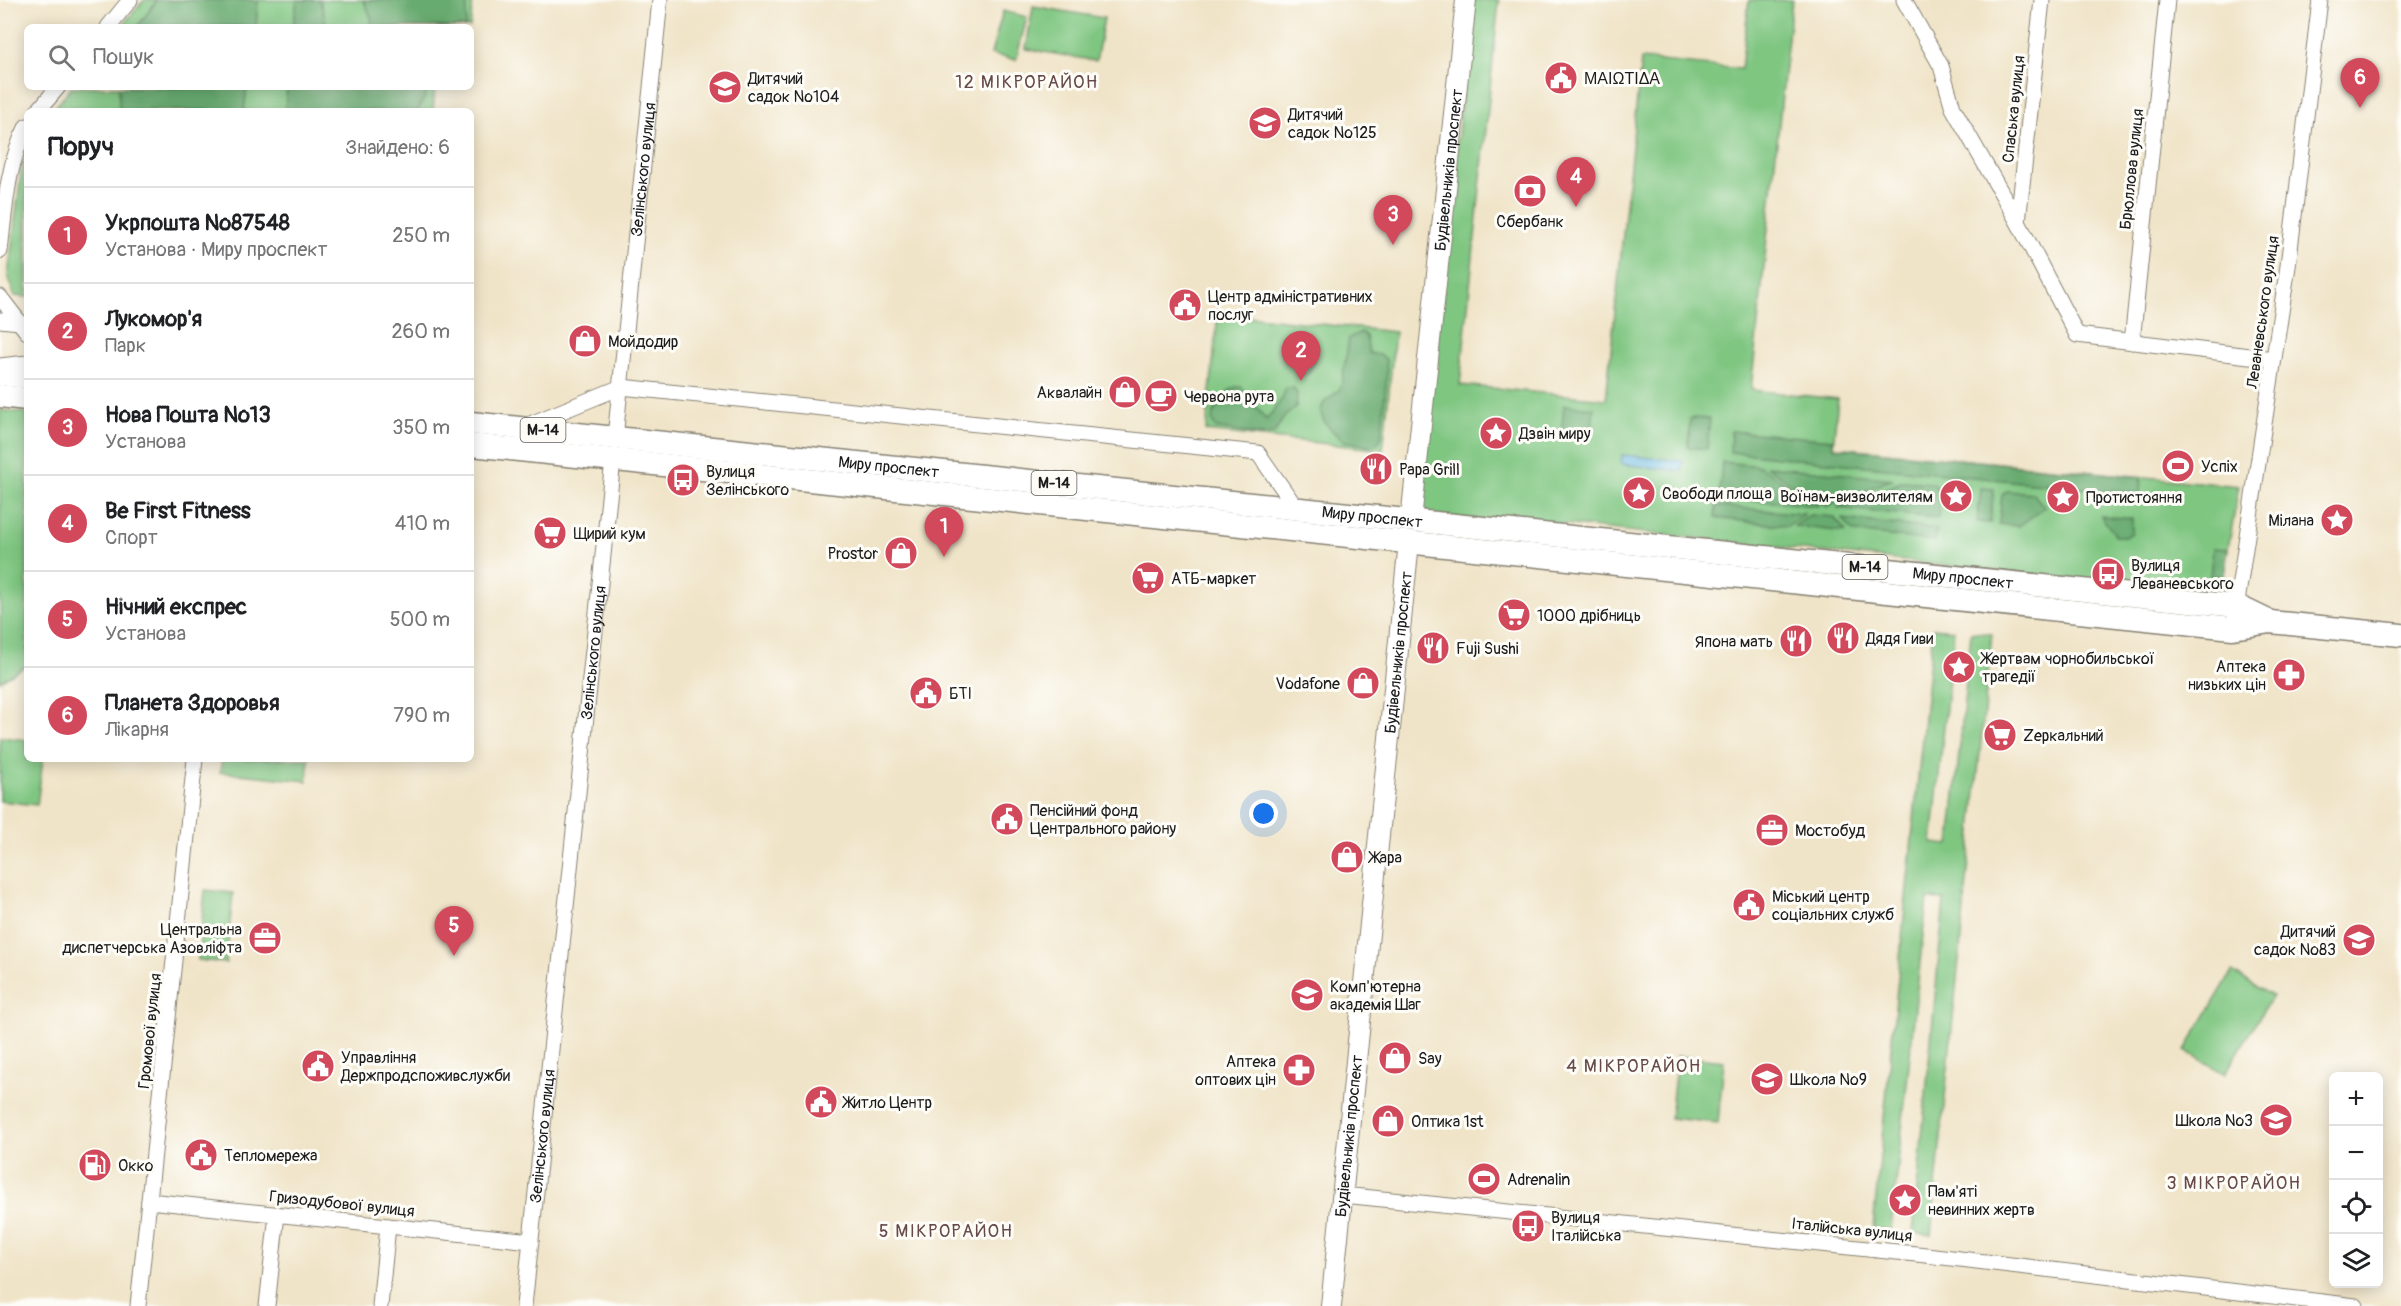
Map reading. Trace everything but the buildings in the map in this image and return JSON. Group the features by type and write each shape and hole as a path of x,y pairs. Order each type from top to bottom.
{"highway":[{"path":"0,374 24,377"},
{"path":"0,396 24,399"},
{"name":"Миру проспект","path":"474,423 520,428 614,449 2401,635"},
{"name":"Миру проспект","path":"474,445 614,449 1298,509 1410,531"}],"main road":[{"name":"Будівельників проспект","path":"1331,1306 1466,0"}],"street":[{"path":"110,24 130,0"},
{"name":"Зелінського вулиця","path":"524,1306 660,0"},
{"path":"1904,0 1941,66 1953,108 2018,222 2077,335 2274,359"},
{"name":"Спаська вулиця","path":"2018,222 2042,0"},
{"name":"Брюллова вулиця","path":"2132,342 2167,0"},
{"name":"Леваневського вулиця","path":"2235,617 2274,359 2320,0"},
{"path":"40,108 56,90"},
{"path":"0,251 10,172 17,146 24,132"},
{"path":"0,297 23,327"},
{"path":"0,320 23,327"},
{"path":"0,366 24,363"},
{"path":"520,428 621,387 1258,453 1298,509"},
{"path":"474,418 498,426"},
{"name":"Громової вулиця","path":"138,1306 195,762"},
{"name":"Італійська вулиця","path":"1343,1195 1926,1255 2356,1306"},
{"name":"Гризодубової вулиця","path":"149,1201 531,1241"},
{"path":"267,1306 277,1214"},
{"path":"380,1306 388,1226"}],"green space":[{"path":"144,0 473,0 470,24 124,24"},
{"path":"157,0 258,0 256,24 139,24"},
{"path":"297,0 320,0 326,24 293,24"},
{"path":"363,0 467,0 466,24 372,24"},
{"path":"1472,0 1499,0 1460,385 1606,399 1641,59 1741,69 1749,0 1792,0 1751,390 1838,399 1833,447 2239,486 2220,595 1553,523 1552,528 1418,514"},
{"path":"1033,6 1104,18 1096,61 1026,49"},
{"path":"1003,11 1027,17 1016,60 991,54"},
{"path":"70,90 435,90 433,108 54,108"},
{"path":"119,90 247,90 244,108 119,108"},
{"path":"287,90 428,90 419,108 285,108"},
{"path":"24,162 24,297 14,296 8,275"},
{"path":"1218,313 1395,332 1383,450 1206,431"},
{"path":"1304,332 1312,335 1314,359 1309,373 1303,375 1295,369 1290,351 1298,336"},
{"path":"1361,332 1366,336 1369,353 1386,359 1381,438 1377,444 1372,446 1343,441 1330,429 1321,414 1324,403 1341,387 1349,338"},
{"path":"1236,387 1242,387 1266,420 1282,399 1286,388 1293,388 1297,393 1296,407 1284,417 1274,434 1259,435 1216,428 1212,421 1217,406 1228,392"},
{"path":"1564,405 1594,408 1591,438 1561,435"},
{"path":"0,410 24,413 24,667 0,681"},
{"path":"1690,418 1710,419 1707,449 1688,447"},
{"path":"1731,431 1833,440 1833,447 2141,477 2140,494 1730,452"},
{"path":"1722,462 1760,466 1819,506 1719,497"},
{"path":"1766,466 1893,479 1826,507"},
{"path":"1903,481 1933,483 1940,491 1938,518 1837,508"},
{"path":"1981,488 1994,489 1990,523 1977,522"},
{"path":"2007,491 2032,493 2045,507 2019,526 1999,524 2002,495"},
{"path":"1716,506 1804,514 1787,526 1715,518"},
{"path":"1810,515 1834,517 1846,532 1794,526"},
{"path":"2101,516 2132,519 2132,533 2126,536 2116,536"},
{"path":"1842,519 1936,529 1935,541 1854,532"},
{"path":"2213,548 2228,549 2224,575 2210,576"},
{"path":"1933,628 1954,630 1932,843 1950,845 1971,632 1992,634 1931,1235 1913,1233 1944,900 1927,899 1891,1230 1873,1228"},
{"path":"0,737 24,740 24,762 43,762 37,805 0,801"},
{"path":"222,762 309,762 307,781 220,772"},
{"path":"205,890 233,893 226,963 198,960"},
{"path":"2232,972 2272,996 2225,1074 2185,1050"},
{"path":"1677,1056 1724,1061 1718,1123 1670,1118"}],"water":[{"path":"1622,455 1683,461 1682,471 1621,464"}],"place":[{"name":"ΜΑΙΩΤΙΔΑ","path":"1561,78"},
{"name":"Дитячий садок №104","path":"725,87"},
{"name":"Планета Здоровья","path":"2360,108"},
{"name":"Дитячий садок №125","path":"1265,123"},
{"name":"Сбербанк","path":"1530,191"},
{"name":"Be First Fitness","path":"1576,207"},
{"name":"Нова Пошта №13","path":"1393,245"},
{"name":"Центр адміністративних послуг","path":"1185,305"},
{"name":"Мойдодир","path":"585,341"},
{"name":"Лукомор'я","path":"1301,381"},
{"name":"Аквалайн","path":"1125,392"},
{"name":"Червона рута","path":"1161,396"},
{"name":"Дзвін миру","path":"1496,433"},
{"name":"Успіх","path":"2178,466"},
{"name":"Papa Grill","path":"1376,469"},
{"name":"Вулиця Зелінського","path":"683,480"},
{"name":"Свободи площа","path":"1639,493"},
{"name":"Воїнам-визволителям","path":"1956,496"},
{"name":"Протистояння","path":"2063,497"},
{"name":"Мілана","path":"2337,520"},
{"name":"Щирий кум","path":"550,533"},
{"name":"Prostor","path":"901,553"},
{"name":"Укрпошта №87548","path":"944,557"},
{"name":"Вулиця Леваневського","path":"2108,574"},
{"name":"АТБ-маркет","path":"1148,578"},
{"name":"1000 дрібниць","path":"1514,615"},
{"name":"Дядя Гиви","path":"1843,638"},
{"name":"Япона мать","path":"1796,641"},
{"name":"Fuji Sushi","path":"1433,648"},
{"name":"Жертвам чорнобильської трагедії","path":"1959,667"},
{"name":"Аптека низьких цін","path":"2289,675"},
{"name":"Vodafone","path":"1363,683"},
{"name":"БТІ","path":"926,693"},
{"name":"Zеркальний","path":"2000,735"},
{"name":"Пенсійний фонд Центрального району","path":"1007,819"},
{"name":"Мостобуд","path":"1772,830"},
{"name":"Жара","path":"1347,857"},
{"name":"Міський центр соціальних служб","path":"1749,905"},
{"name":"Центральна диспетчерська Азовліфта","path":"265,938"},
{"name":"Дитячий садок №83","path":"2359,940"},
{"name":"Нічний експрес","path":"454,956"},
{"name":"Комп'ютерна академія Шаг","path":"1307,995"},
{"name":"Say","path":"1395,1058"},
{"name":"Управління Держпродспоживслужби","path":"318,1066"},
{"name":"Аптека оптових цін","path":"1299,1070"},
{"name":"Школа №9","path":"1767,1079"},
{"name":"Житло Центр","path":"821,1102"},
{"name":"Школа №3","path":"2276,1120"},
{"name":"Оптика 1st","path":"1388,1121"},
{"name":"Тепломережа","path":"201,1155"},
{"name":"Окко","path":"95,1165"},
{"name":"Adrenalin","path":"1484,1179"},
{"name":"Пам'яті невинних жертв","path":"1905,1200"},
{"name":"Вулиця Італійська","path":"1528,1226"}],"district":[{"name":"12 МІКРОРАЙОН","path":"1027,82"},
{"name":"4 МІКРОРАЙОН","path":"1634,1066"},
{"name":"3 МІКРОРАЙОН","path":"2234,1183"},
{"name":"5 МІКРОРАЙОН","path":"946,1231"}]}
